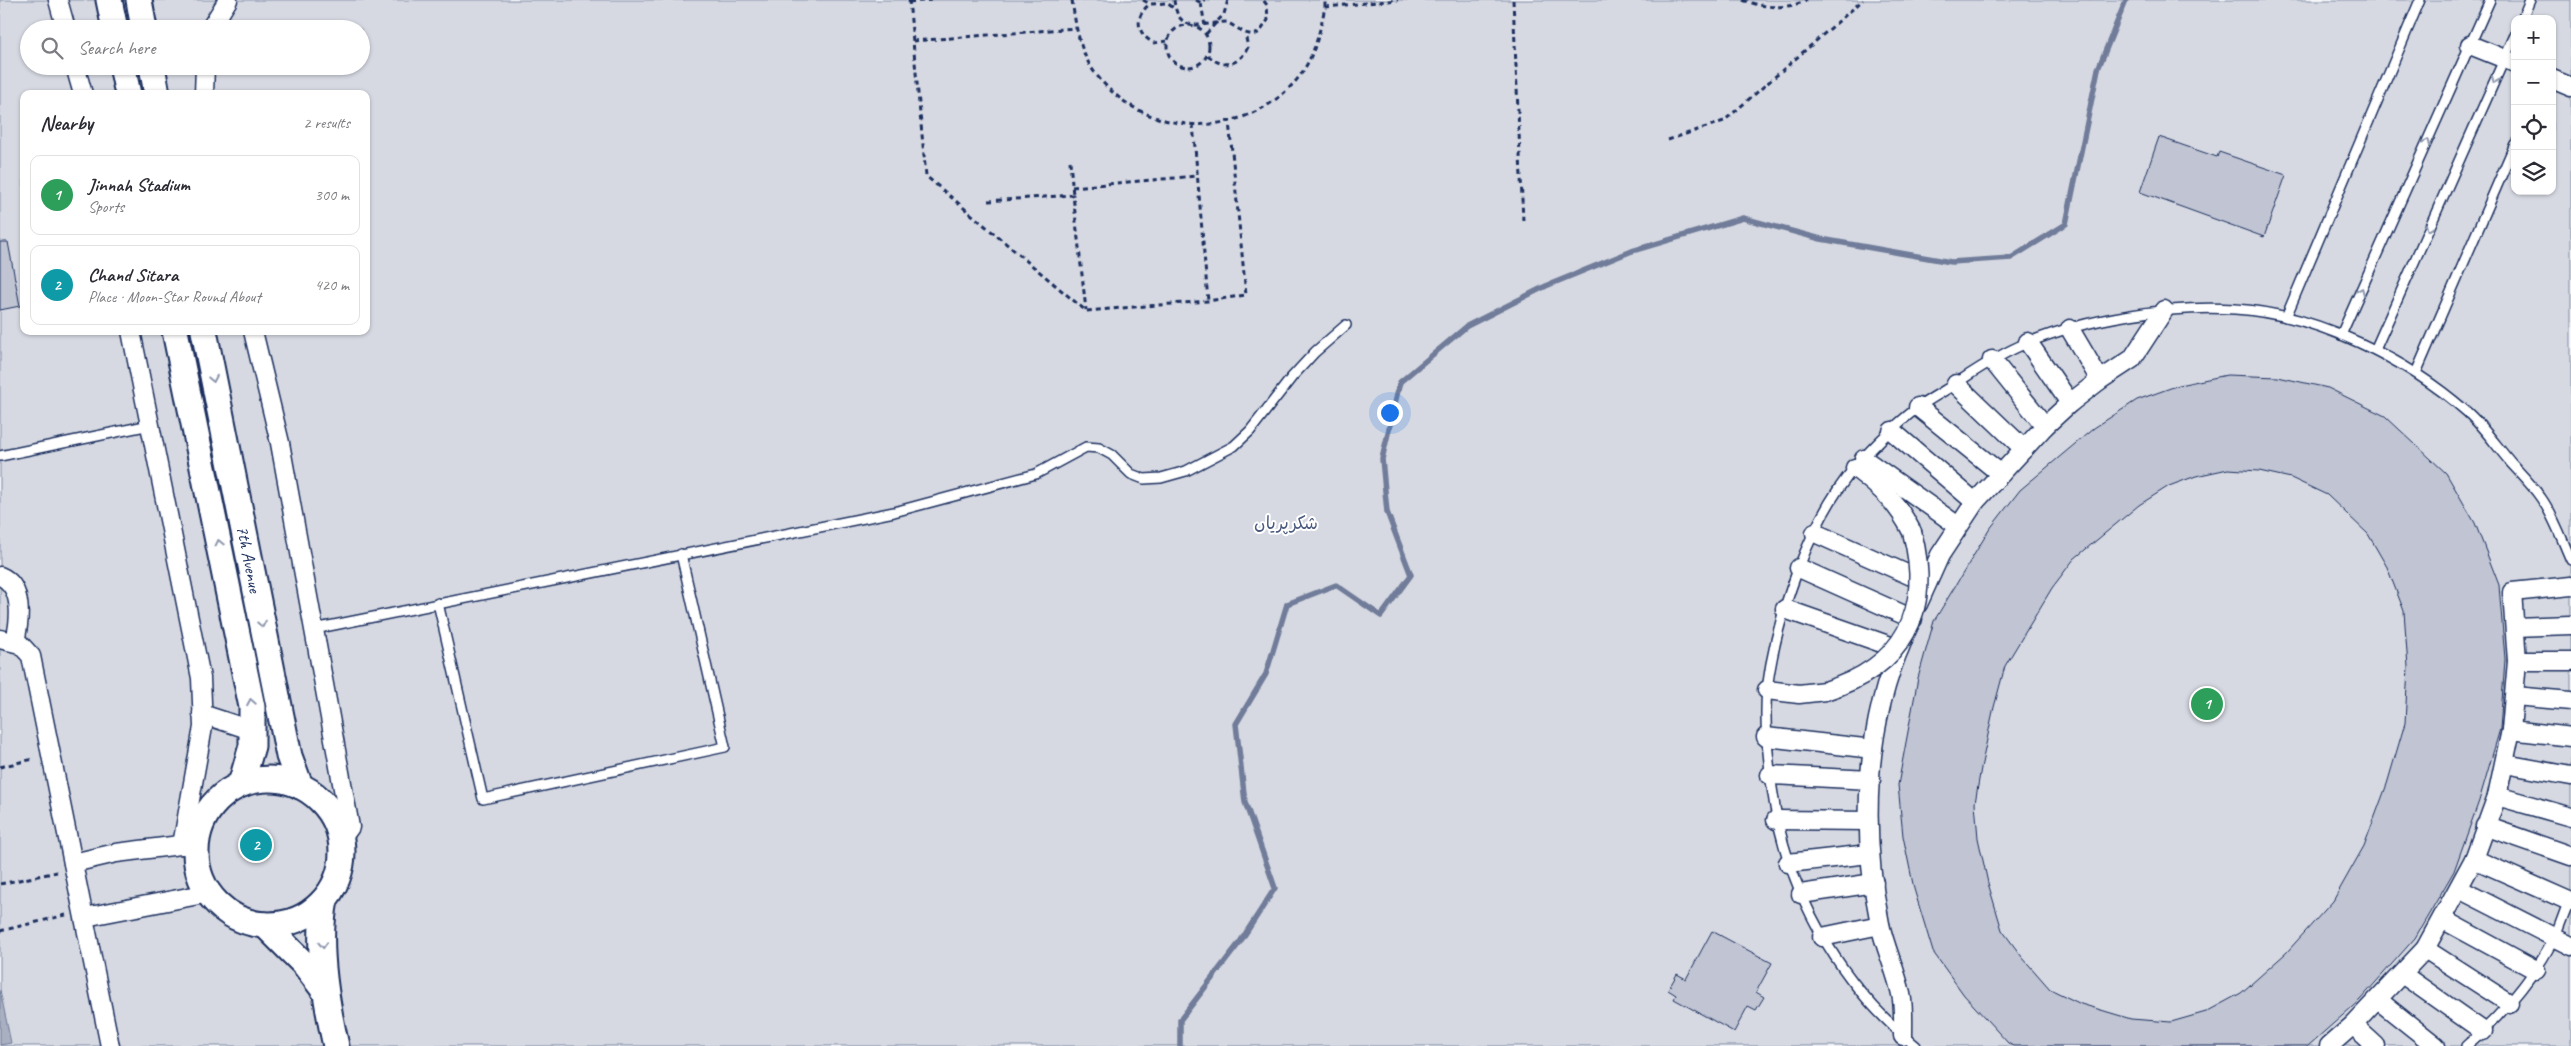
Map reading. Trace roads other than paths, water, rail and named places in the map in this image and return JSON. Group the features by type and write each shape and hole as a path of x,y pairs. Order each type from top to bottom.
{"street":[{"path":"58,0 64,20"},
{"path":"109,0 112,20"},
{"path":"139,0 142,20"},
{"path":"216,20 228,0"},
{"path":"2470,44 2510,61"},
{"path":"78,75 82,90"},
{"path":"124,75 127,90"},
{"path":"154,75 156,90"},
{"path":"204,90 205,75"},
{"path":"2556,80 2571,86"},
{"path":"1909,1041 1902,995 1880,925 1869,854 1867,821 1874,749 1889,678 1899,649 1927,583 1958,526 1976,502 2045,426 2070,403 2132,359 2164,310"},
{"path":"2070,329 2100,380"},
{"path":"132,335 201,678 202,726 189,844 209,894 233,916 265,925 292,922 315,910 325,900"},
{"name":"7th Avenue","path":"176,335 252,706 254,731 250,759 241,784"},
{"name":"7th Avenue","path":"205,335 288,756 300,786"},
{"path":"254,335 280,443 350,827 342,838"},
{"path":"2028,342 2070,403"},
{"path":"1992,360 2045,426"},
{"path":"1956,384 2024,449"},
{"path":"1918,407 2001,474"},
{"path":"1892,431 1976,502"},
{"path":"1859,463 1958,526"},
{"path":"1767,690 1799,694 1825,692 1850,684 1872,671 1891,654 1906,632 1916,609 1920,583 1919,558 1912,532 1900,510 1859,463"},
{"path":"1815,533 1927,583"},
{"path":"1799,568 1913,619"},
{"path":"0,576 10,582 17,602 19,624 7,640 25,647 31,656 110,1046"},
{"path":"2330,1046 2378,1000 2426,949 2474,859 2497,796 2511,730 2517,661 2516,626 2512,592 2571,586"},
{"path":"1785,609 1899,649"},
{"path":"2516,626 2571,625"},
{"path":"2517,661 2571,661"},
{"path":"2515,696 2571,701"},
{"path":"202,714 254,731"},
{"path":"2511,730 2571,738"},
{"path":"1766,737 1874,749"},
{"path":"2505,764 2571,776"},
{"path":"1770,775 1871,780"},
{"path":"189,844 213,804 226,792 241,784 258,779 275,779 300,786 315,794 327,807 336,822 342,838 340,871 325,900 322,915 324,990 336,1046"},
{"path":"2497,796 2571,817"},
{"path":"1776,820 1867,821"},
{"path":"2485,826 2571,856"},
{"path":"74,865 116,853 189,844"},
{"path":"1788,862 1869,854"},
{"path":"2474,859 2570,899"},
{"path":"1801,894 1874,883"},
{"path":"2459,889 2571,946"},
{"path":"84,914 209,894"},
{"path":"2442,918 2536,970"},
{"path":"265,925 306,966 324,990"},
{"path":"1822,937 1880,925"},
{"path":"2426,949 2509,1003"},
{"path":"2402,974 2483,1031"},
{"path":"2378,1000 2436,1046"},
{"path":"2353,1025 2376,1046"}],"lane":[{"path":"2286,317 2420,0"},
{"path":"2341,335 2490,0"},
{"path":"2524,15 2530,0"},
{"path":"2375,350 2510,61"},
{"path":"2416,373 2512,150"},
{"path":"1909,1041 1872,1006 1822,937 1801,894 1788,862 1776,820 1766,737 1767,690 1785,609 1799,568 1815,533 1859,463 1918,407 1992,360 2028,342 2070,329 2164,310 2236,309 2286,317 2341,335 2375,350 2416,373 2469,414 2542,500 2571,560"},
{"path":"314,630 438,603 894,512 1036,474 1086,447 1098,448 1112,454 1131,474 1144,478 1161,478 1186,471 1234,446 1245,436 1315,352 1346,325"},
{"path":"0,456 150,425"},
{"path":"438,603 483,799 725,747 681,554"},
{"path":"2466,1046 2509,1003 2536,970 2554,937 2570,899"}],"water":[{"path":"0,990 11,1043 0,1045"}],"waterway":[{"path":"1180,1046 1180,1020 1240,942 1275,888 1245,802 1236,724 1266,674 1287,604 1336,585 1381,616 1411,575 1387,512 1382,459 1400,382 1467,326 1546,286 1632,251 1743,218 1821,239 1951,262 2011,258 2066,224 2098,69 2126,0"}],"place":[{"name":"Jinnah Stadium","path":"2207,704"},
{"name":"Chand Sitara","path":"256,845"}],"park label":[{"name":"شکرپریاں","path":"1286,523"}]}
